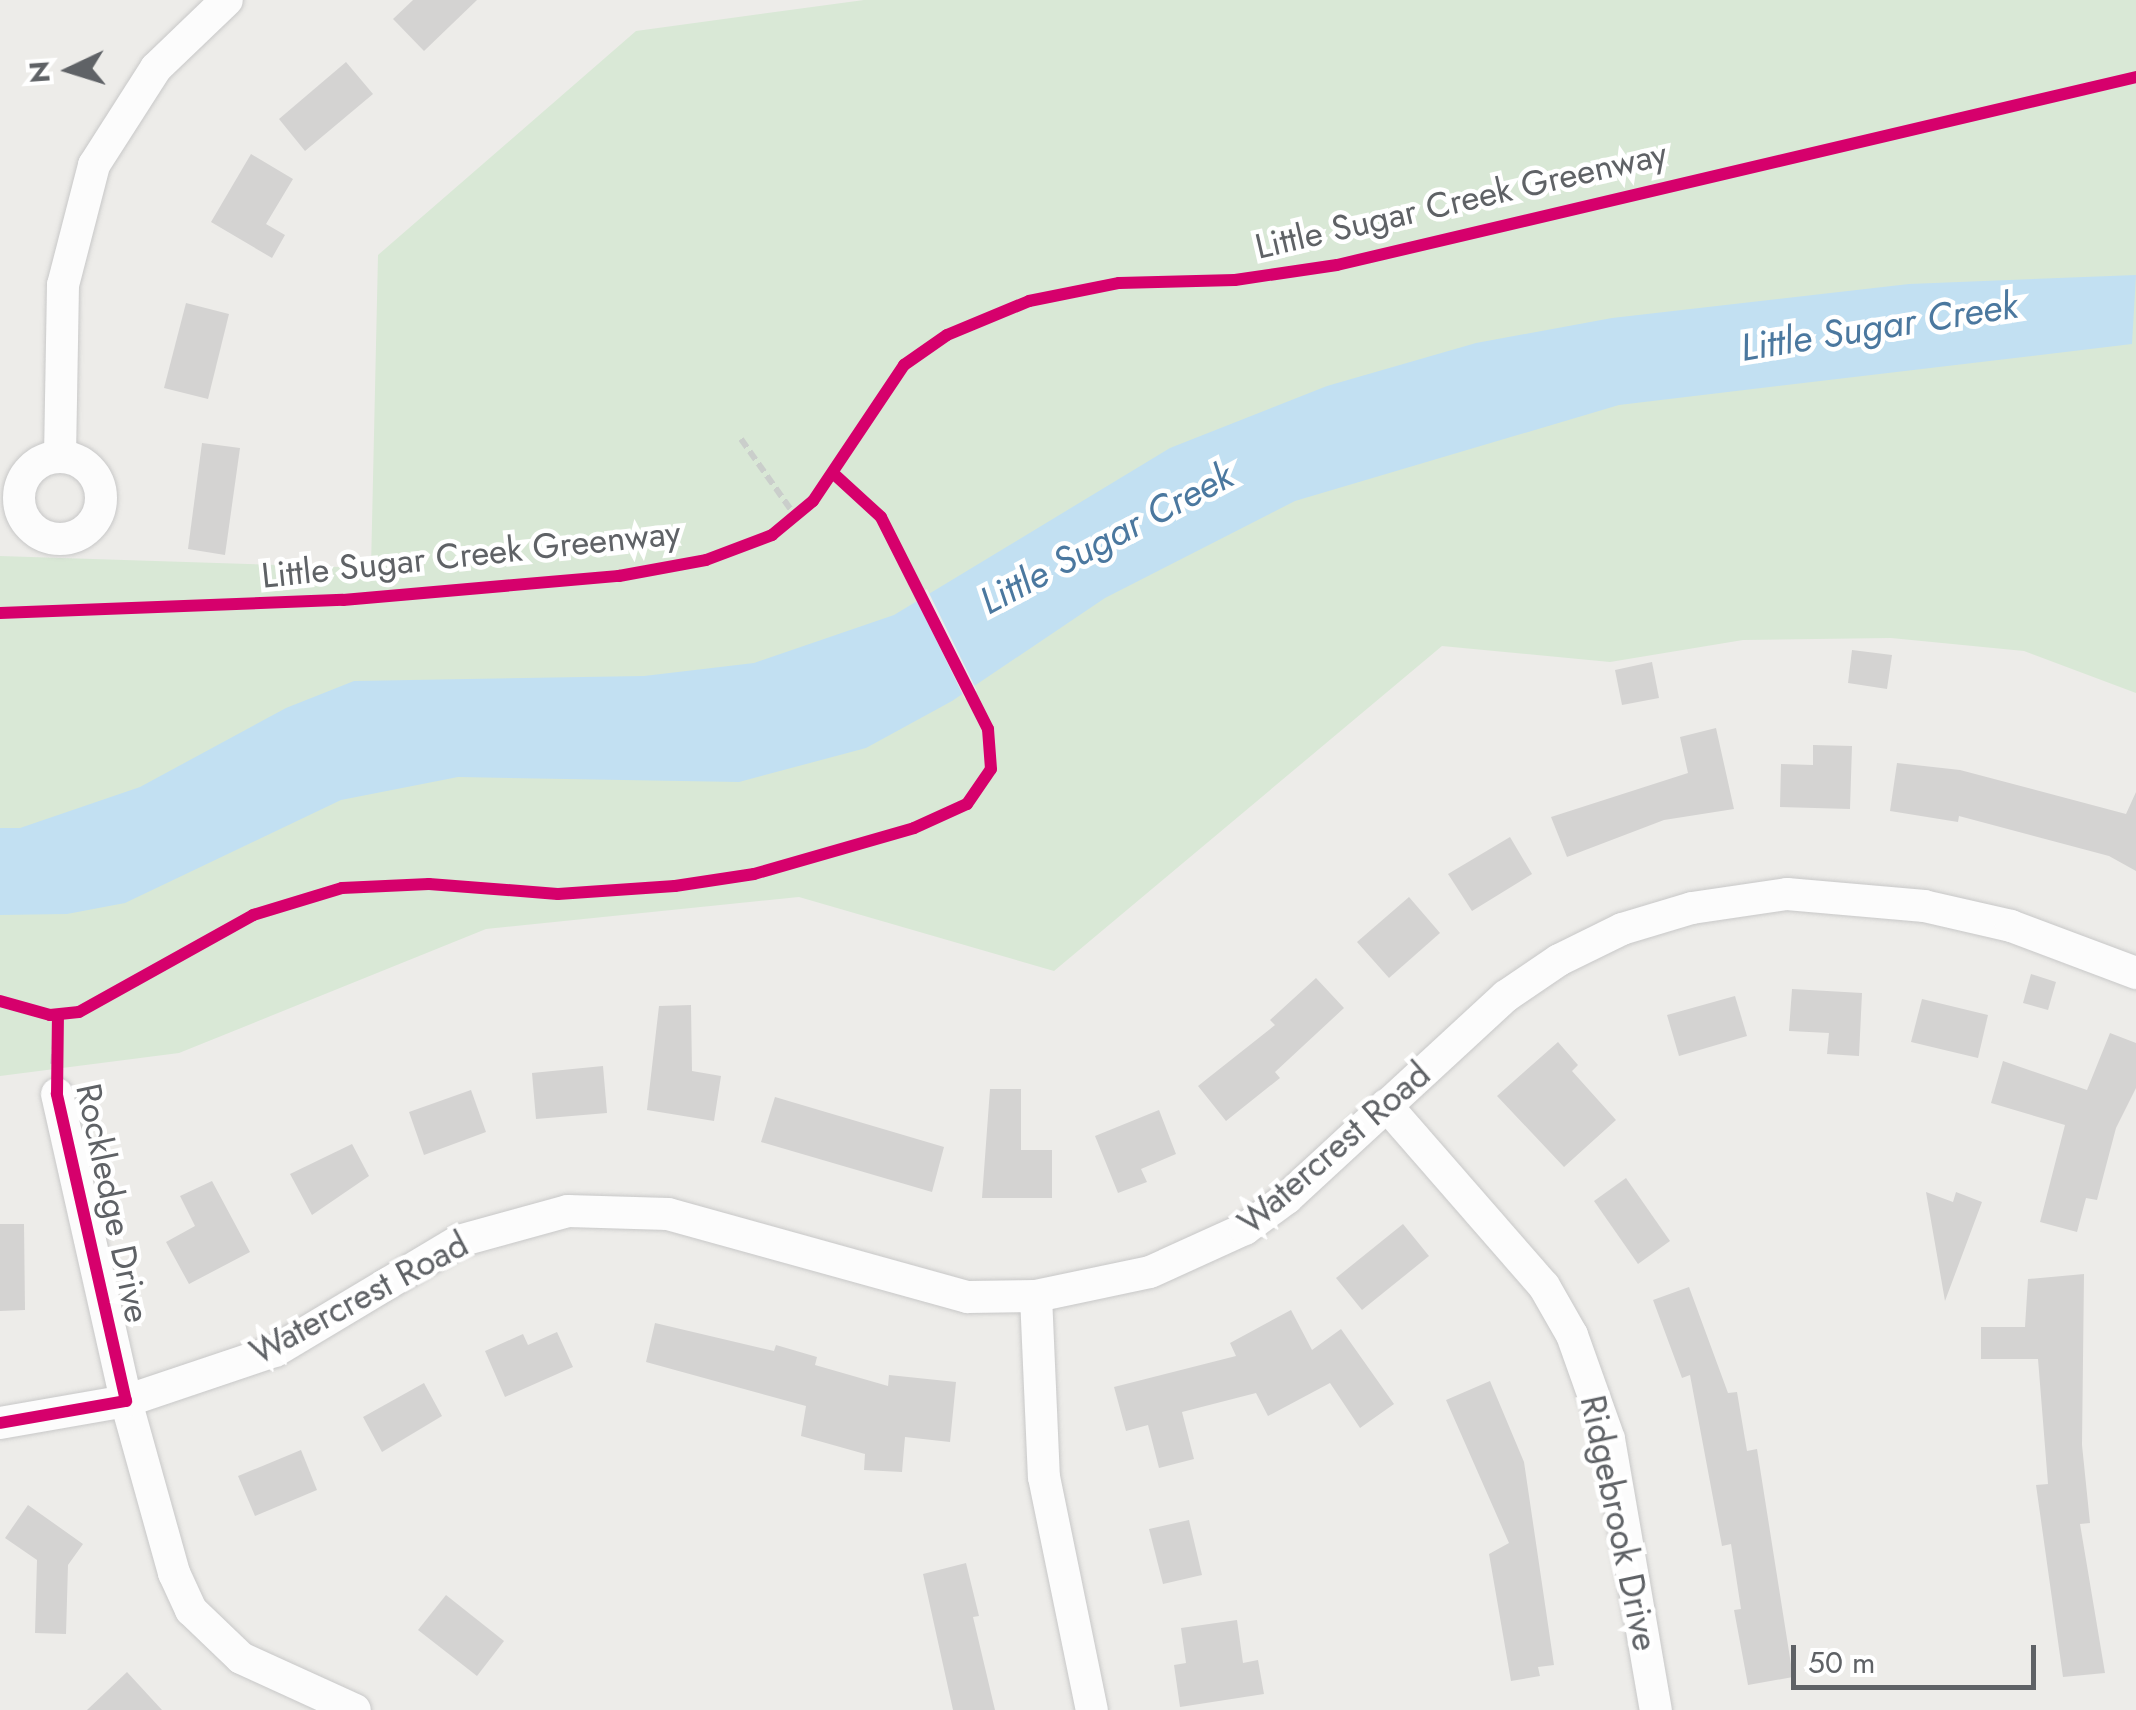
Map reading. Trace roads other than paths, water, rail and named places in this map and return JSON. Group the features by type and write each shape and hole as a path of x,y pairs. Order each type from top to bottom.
{"street":[{"path":"60,456 63,285 90,176 118,121 156,68 227,0"},
{"name":"Watercrest Road","path":"0,1423 126,1401 274,1350 459,1241 568,1211 668,1214 906,1284 968,1297 1036,1296 1150,1272 1245,1229 1506,996 1559,960 1622,930 1692,908 1787,894 1924,906 2011,926 2136,974"},
{"name":"Rockledge Drive","path":"57,1094 126,1401 174,1574 191,1610 241,1658 354,1710"},
{"name":"Ridgebrook Drive","path":"1386,1105 1544,1286 1572,1335 1610,1439 1656,1710"},
{"path":"1036,1296 1044,1478 1092,1710"}],"water":[{"name":"Little Sugar Creek","path":"2136,275 2132,344 1619,405 1295,501 1105,598 952,701 866,748 739,782 458,777 341,800 125,903 67,914 0,915 0,828 20,828 140,787 286,708 354,681 644,676 754,663 894,615 1170,448 1327,386 1476,343 1612,318 1909,284"}]}
